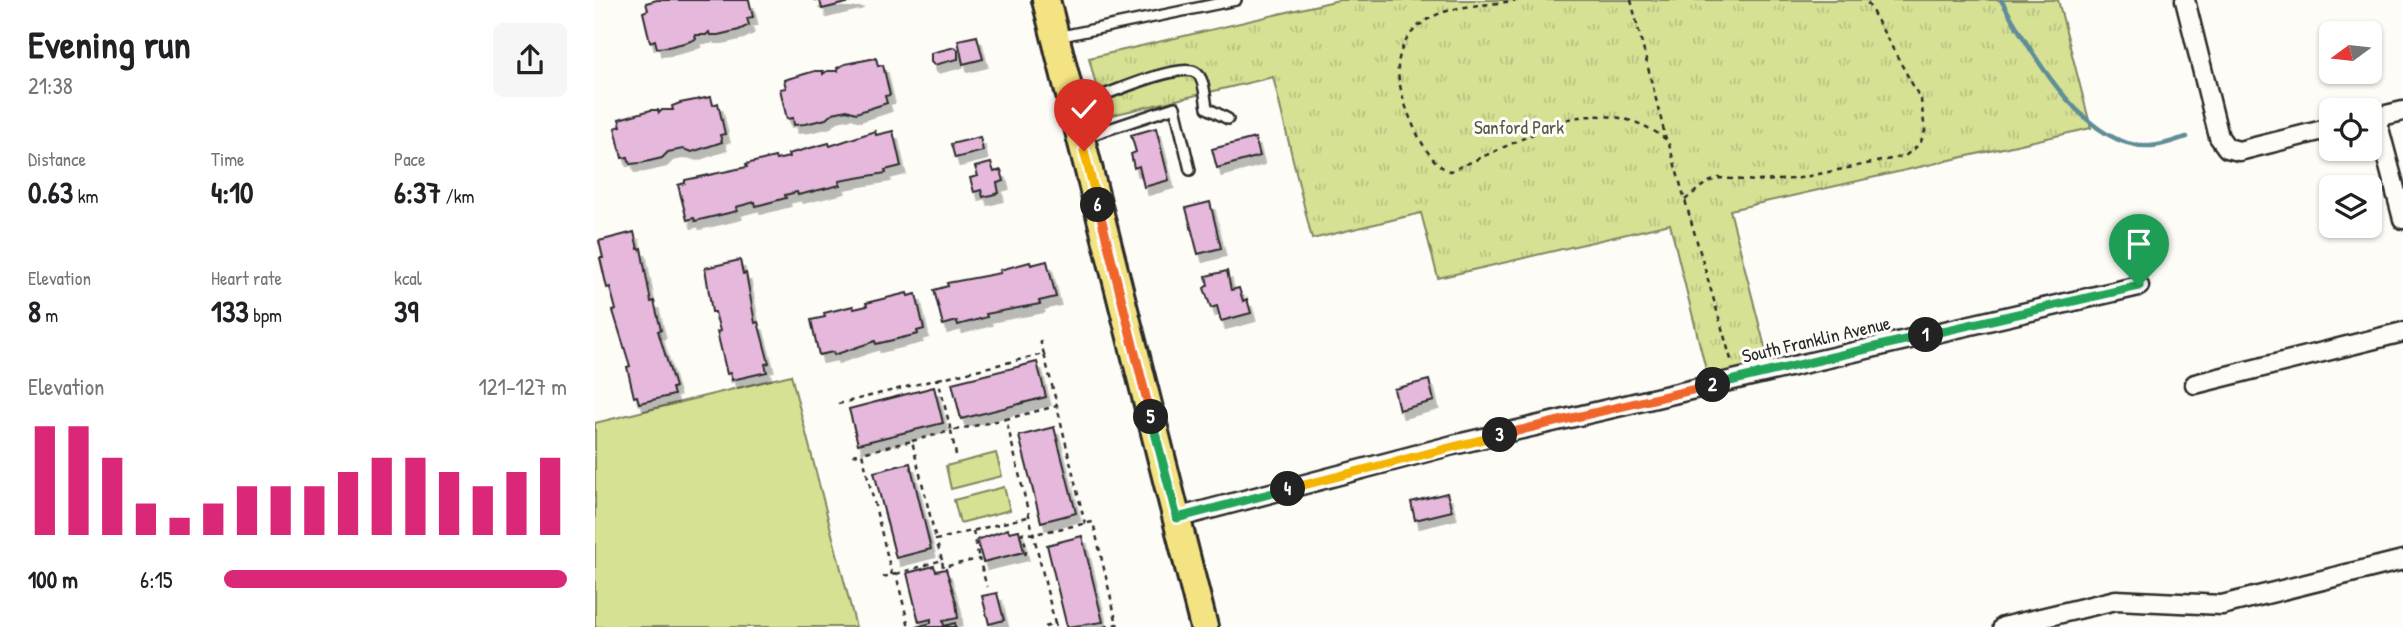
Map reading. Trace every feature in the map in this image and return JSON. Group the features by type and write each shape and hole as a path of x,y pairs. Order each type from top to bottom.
{"main road":[{"path":"1046,0 1203,627"}],"street":[{"path":"2185,0 2223,144 2239,151 2319,131"},
{"path":"2382,116 2403,111"},
{"path":"2382,148 2403,219"},
{"name":"South Franklin Avenue","path":"1177,518 1453,445 2139,286"},
{"path":"2195,384 2403,332"},
{"path":"2003,627 2116,600 2222,605 2403,560"}],"lane":[{"path":"1055,37 1236,0"},
{"path":"1073,107 1155,76 1184,70 1198,74 1207,108 1228,119"},
{"path":"1081,138 1175,107 1190,170"}],"path":[{"path":"1518,0 1441,11 1415,30 1403,46 1398,65 1399,85 1424,146 1438,165 1451,172 1463,168 1502,147 1577,117 1630,119 1653,129 1666,139"},
{"path":"1631,0 1666,139 1728,343 1735,380"},
{"path":"1684,201 1706,183 1719,178 1758,181 1795,179 1905,156 1920,144 1925,131 1920,100 1866,0"},
{"path":"1040,340 1085,524"},
{"path":"838,404 1044,354"},
{"path":"938,379 955,455"},
{"path":"853,455 1057,407"},
{"path":"1006,419 1056,626 1045,627"},
{"path":"912,441 943,567 979,559"},
{"path":"862,453 909,627"},
{"path":"936,540 1031,516"},
{"path":"1025,555 1026,538 1022,533 1034,534 1093,522 1119,625 1104,627"},
{"path":"973,531 987,587"},
{"path":"883,577 942,560"}],"green space":[{"name":"Sanford Park","path":"1339,0 2058,0 2091,128 1730,210 1769,363 1708,378 1670,224 1438,278 1421,213 1312,239 1273,77 1104,117 1089,58"},
{"path":"791,375 856,627 595,627 595,423"},
{"path":"996,453 1002,476 951,489 946,466"},
{"path":"1004,487 1010,510 960,523 954,500"}],"building":[{"path":"657,0 749,0 753,17 747,18 749,25 739,30 718,35 710,35 709,32 706,35 695,35 696,39 668,47 657,48 655,40 650,42 643,12 648,10 646,3"},
{"path":"814,0 859,0 822,9 820,1"},
{"path":"977,36 983,59 963,64 958,40"},
{"path":"955,47 958,50 958,59 934,65 931,62 931,53"},
{"path":"876,58 878,66 883,65 890,95 885,96 887,103 856,113 847,110 833,113 826,119 805,124 794,125 793,118 787,119 780,89 786,88 784,80 815,71 823,71 823,74 827,71 838,71 837,68 845,64"},
{"path":"711,97 713,105 718,103 725,134 720,135 722,142 692,152 683,149 668,152 662,158 641,163 630,164 628,157 622,158 615,128 621,126 619,119 651,110 658,110 659,113 662,110 673,110 672,106 680,103"},
{"path":"1156,128 1169,180 1144,187 1139,166 1134,168 1131,154 1136,152 1131,135"},
{"path":"875,131 876,135 893,131 901,166 885,170 886,173 839,181 840,185 798,195 797,192 785,195 786,198 756,206 755,202 736,207 737,211 695,221 694,218 687,220 678,185 685,183 685,180 747,167 746,164 775,157 776,160 789,157 788,154 829,143 830,146"},
{"path":"980,137 983,151 955,158 951,144"},
{"path":"1255,138 1260,156 1217,168 1212,149"},
{"path":"991,163 994,172 1001,170 1004,181 997,183 999,193 983,197 981,190 974,192 970,178 978,176 975,167"},
{"path":"1210,202 1221,248 1198,254 1186,208"},
{"path":"634,232 638,249 641,248 651,302 654,301 661,330 658,331 675,387 672,388 674,395 639,403 637,396 634,397 627,367 630,366 613,311 616,310 610,287 607,288 599,241"},
{"path":"740,260 743,274 746,273 755,323 758,322 769,363 765,364 767,372 732,380 730,373 727,374 717,332 720,331 715,312 712,312 705,268"},
{"path":"1047,261 1056,297 1039,301 1040,304 986,314 987,317 958,325 957,321 943,325 934,290 948,286 947,283 1001,273 1000,270 1030,262 1031,265"},
{"path":"1227,271 1231,290 1239,288 1243,301 1247,299 1251,313 1221,321 1217,306 1211,308 1204,288 1208,285 1206,276"},
{"path":"907,293 908,296 916,294 924,329 917,331 918,334 876,344 875,341 834,355 833,352 819,355 811,320 825,317 824,313 853,306 854,309 867,306 866,303"},
{"path":"1037,362 1046,397 961,419 952,383"},
{"path":"1429,380 1434,401 1399,410 1394,389"},
{"path":"934,387 943,423 858,444 849,409"},
{"path":"1054,427 1076,513 1041,522 1019,436"},
{"path":"910,463 931,549 896,558 874,472"},
{"path":"1447,493 1452,511 1415,520 1411,502"},
{"path":"1008,529 1009,532 1019,530 1024,552 983,562 977,540"},
{"path":"1082,536 1103,622 1067,627 1047,545"},
{"path":"934,566 936,571 946,569 956,602 958,618 943,621 944,626 955,623 956,627 916,627 931,623 931,619 919,622 907,573"},
{"path":"997,593 1004,620 989,624 982,596"}],"waterway":[{"path":"2001,0 2043,69 2081,114 2103,131 2126,143 2150,146 2187,137"}],"route":[{"path":"1084,151 1177,518 1453,445 2139,286"}]}
